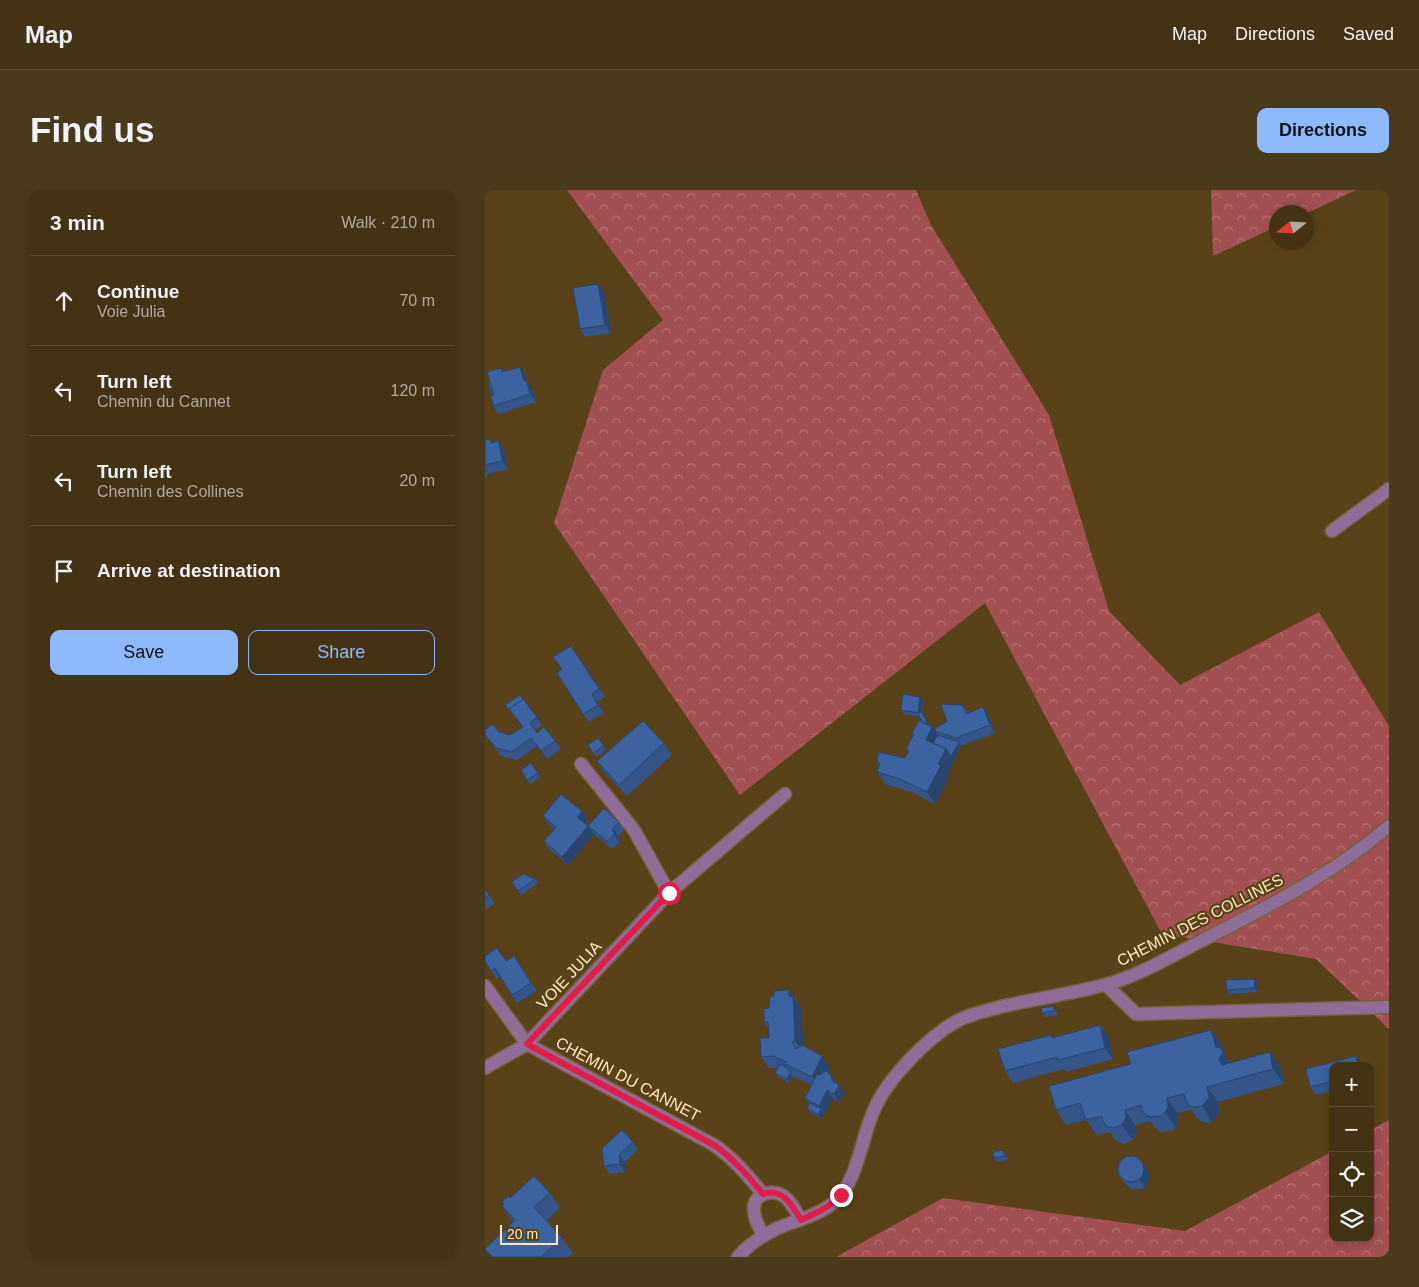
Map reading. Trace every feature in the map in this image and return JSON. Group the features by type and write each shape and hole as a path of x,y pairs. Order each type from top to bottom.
{"street":[{"path":"1332,531 1389,489"},
{"path":"581,764 634,830 669,893"},
{"name":"VOIE JULIA","path":"485,1068 527,1044 669,893 785,794"},
{"name":"CHEMIN DES COLLINES","path":"738,1257 751,1244 764,1236 823,1209 841,1195 849,1182 874,1109 894,1078 935,1035 958,1020 981,1012 1106,985 1150,967 1316,879 1364,847 1389,826"},
{"path":"1106,985 1136,1014 1389,1007"},
{"name":"CHEMIN DU CANNET","path":"485,986 527,1044 714,1145 741,1167 763,1194"},
{"path":"764,1236 754,1211 756,1199 763,1194 773,1192 785,1197 801,1220"}],"green space":[{"path":"567,190 916,190 931,225 1049,415 1109,611 1180,685 1319,612 1389,726 1389,1029 1316,959 1162,934 985,603 740,795 554,523 603,370 663,320"},
{"path":"1211,190 1356,190 1314,210 1314,205 1269,205 1269,230 1213,256"},
{"path":"1389,1120 1389,1257 836,1257 943,1198 1185,1231 1329,1153 1329,1242 1374,1242 1374,1128"}],"building":[{"path":"598,284 605,325 580,329 573,288"},
{"path":"520,367 530,394 493,406 491,396 494,395 487,372 501,368 502,372"},
{"path":"488,382 490,382 494,395 492,395"},
{"path":"490,439 491,443 499,441 502,461 485,465 485,440"},
{"path":"571,646 599,689 592,694 598,705 583,714 557,673 562,669 553,657"},
{"path":"903,694 920,697 918,713 901,710"},
{"path":"520,695 523,699 509,709 512,713 505,705"},
{"path":"523,699 537,717 530,723 537,733 544,727 555,741 541,751 531,738 512,752 496,748 485,735 485,730 492,724 499,732 510,735 523,727 509,709"},
{"path":"941,704 963,705 966,714 983,707 990,725 956,738 935,731 936,728 947,721"},
{"path":"922,712 928,725 922,722 918,713"},
{"path":"919,720 932,727 926,740 946,749 938,764 941,765 927,792 900,779 877,772 880,763 877,762 879,752 905,758 909,751 906,749"},
{"path":"643,721 664,743 619,785 597,761"},
{"path":"938,735 959,742 951,756 946,749 933,743"},
{"path":"598,738 604,746 593,753 588,745"},
{"path":"531,763 538,773 527,780 521,770"},
{"path":"561,794 582,811 577,817 588,826 562,857 544,841 556,827 543,816"},
{"path":"604,808 619,822 613,828 614,835 607,841 588,826"},
{"path":"523,874 535,879 518,891 512,882"},
{"path":"485,889 489,895 485,898"},
{"path":"497,948 506,961 514,956 531,983 512,995 495,968 491,971 485,961 485,956"},
{"path":"1254,979 1255,988 1227,990 1226,980"},
{"path":"789,990 789,996 793,996 795,1041 792,1042 796,1049 802,1045 822,1056 812,1077 785,1064 786,1062 774,1056 761,1057 760,1038 769,1038 768,1022 764,1022 764,1009 769,1008 770,997 774,996 774,991"},
{"path":"1053,1006 1055,1011 1042,1013 1041,1008"},
{"path":"1100,1025 1105,1048 1058,1060 1057,1057 1005,1071 998,1049 1051,1035 1052,1038"},
{"path":"1211,1030 1216,1047 1220,1048 1223,1052 1219,1059 1222,1065 1270,1052 1273,1069 1207,1087 1209,1098 1202,1106 1190,1106 1184,1094 1167,1098 1168,1108 1160,1116 1149,1117 1143,1112 1141,1105 1125,1110 1126,1118 1122,1125 1113,1128 1106,1126 1101,1116 1086,1120 1080,1103 1056,1110 1049,1086 1131,1064 1127,1052"},
{"path":"1356,1056 1358,1062 1333,1062"},
{"path":"1329,1063 1329,1082 1310,1087 1306,1069"},
{"path":"780,1064 790,1072 787,1079 775,1073"},
{"path":"825,1071 832,1077 832,1081 839,1085 834,1094 827,1090 819,1106 805,1098 817,1074 820,1075"},
{"path":"810,1103 821,1109 818,1115 807,1108"},
{"path":"622,1130 633,1142 619,1155 620,1164 604,1166 602,1148"},
{"path":"1003,1150 1005,1156 994,1158 993,1152"},
{"path":"1131,1156 1140,1160 1144,1169 1140,1178 1131,1182 1122,1178 1118,1169 1122,1160"},
{"path":"534,1176 550,1193 534,1207 562,1238 541,1257 493,1257 485,1249 515,1220 502,1206 504,1204 502,1202 508,1196 510,1198"}],"route":[{"path":"669,893 527,1044 714,1145 741,1167 763,1194 773,1192 785,1197 801,1220 823,1209 841,1195"}]}
